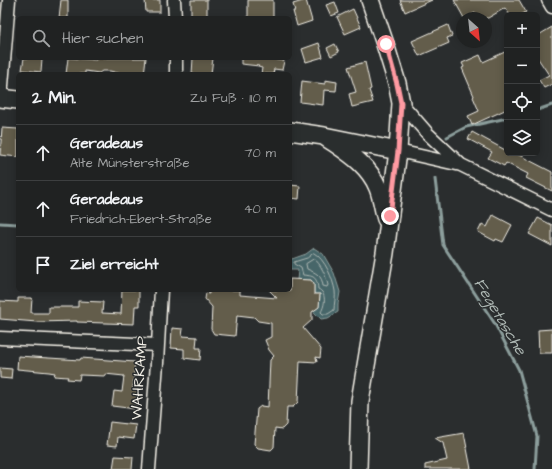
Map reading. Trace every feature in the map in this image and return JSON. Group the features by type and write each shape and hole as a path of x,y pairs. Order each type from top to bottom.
{"street":[{"path":"9,0 0,98 16,100"},
{"path":"174,0 175,16"},
{"path":"358,469 360,401 385,254 398,151 401,103 386,44 370,0"},
{"path":"548,0 552,7"},
{"path":"176,60 176,72"},
{"path":"401,103 427,133 461,165"},
{"path":"292,131 324,136 461,165 552,210"},
{"path":"324,136 356,158 367,169 378,188 388,228"},
{"name":"WAHRKAMP","path":"149,469 161,292"},
{"path":"0,338 158,345"}],"water":[{"path":"314,248 323,254 334,273 340,292 338,312 328,318 321,319 312,310 319,307 320,294 314,294 314,284 311,280 297,280 298,270 292,270 292,259 306,254"}],"building":[{"path":"61,0 68,0 68,16 59,16"},
{"path":"145,0 160,0 160,12 146,12"},
{"path":"191,0 207,0 207,16 191,16"},
{"path":"248,0 273,0 273,16 248,16"},
{"path":"306,0 312,21 297,26 293,11 295,11 293,4"},
{"path":"400,0 432,0 405,12"},
{"path":"454,0 519,0 526,12 508,12 505,8 492,16 492,12 461,12"},
{"path":"335,2 339,13 331,16 326,5"},
{"path":"353,9 361,27 345,34 337,17"},
{"path":"448,25 452,36 447,38 449,43 419,56 412,41"},
{"path":"552,27 552,84 544,88 540,80 549,75 540,62 540,34"},
{"path":"319,43 323,57 306,62 302,49"},
{"path":"335,44 339,52 331,56 327,48"},
{"path":"504,52 504,110 472,125 468,116 479,111 462,68 464,67 462,63 480,55 483,62"},
{"path":"24,60 42,60 41,72 22,70"},
{"path":"68,60 146,60 144,72 66,72"},
{"path":"193,60 213,60 211,72 192,72"},
{"path":"241,60 284,61 282,70 274,69 273,72 261,72 262,68 258,67 259,66 241,64"},
{"path":"365,62 371,89 369,90 373,102 352,107 349,94 356,92 348,67"},
{"path":"325,80 337,82 336,91 324,90 323,105 300,102 302,81 325,84"},
{"path":"2,128 16,129 16,157 0,155"},
{"path":"472,132 504,149 504,156 521,156 552,172 552,191 526,178 528,174 506,163 504,166 488,158 492,152 468,139"},
{"path":"292,185 300,186 299,199 292,198"},
{"path":"493,215 512,225 503,242 496,239 495,241 478,232 482,224 487,227"},
{"path":"538,218 552,225 552,246 529,234"},
{"path":"292,279 311,280 314,284 314,294 320,294 319,307 312,312 312,320 303,328 321,349 320,358 316,357 317,362 300,361 298,402 293,407 287,407 286,425 282,429 275,428 274,447 271,450 258,448 254,444 257,409 261,406 268,407 270,360 274,356 269,350 265,340 271,337 271,323 258,321 254,317 237,315 235,336 214,334 211,329 212,307 205,299 206,293 209,294 209,292 240,292 240,295 277,298 271,292 292,292"},
{"path":"122,292 139,292 139,306 135,306 134,324 77,321 37,322 0,319 0,301 18,302 18,298 32,298 31,313 49,313 49,307 78,307 78,301 103,302 102,313 121,314"},
{"path":"172,328 183,329 182,336 197,337 196,348 201,348 200,360 184,358 184,349 171,348"},
{"path":"552,329 552,353 539,353 538,330"},
{"path":"18,356 80,360 81,358 135,362 133,388 138,389 136,409 112,406 114,391 122,392 124,376 105,374 105,376 80,375 79,380 67,379 68,377 54,376 55,373 17,369"},
{"path":"0,368 12,369 11,379 0,378"},
{"path":"110,422 136,425 134,439 118,437 117,446 107,445"},
{"path":"464,433 471,469 425,469 425,465 447,460 443,443 435,438"},
{"path":"115,456 133,457 132,469 113,469"}],"waterway":[{"name":"Fegetasche","path":"540,109 552,105"},
{"name":"Fegetasche","path":"447,137 466,127 504,119"},
{"name":"Fegetasche","path":"435,179 443,245 495,324 519,370 537,436 535,469"},
{"path":"0,223 16,224"}],"route":[{"path":"386,44 401,103 398,151 390,216"}]}
